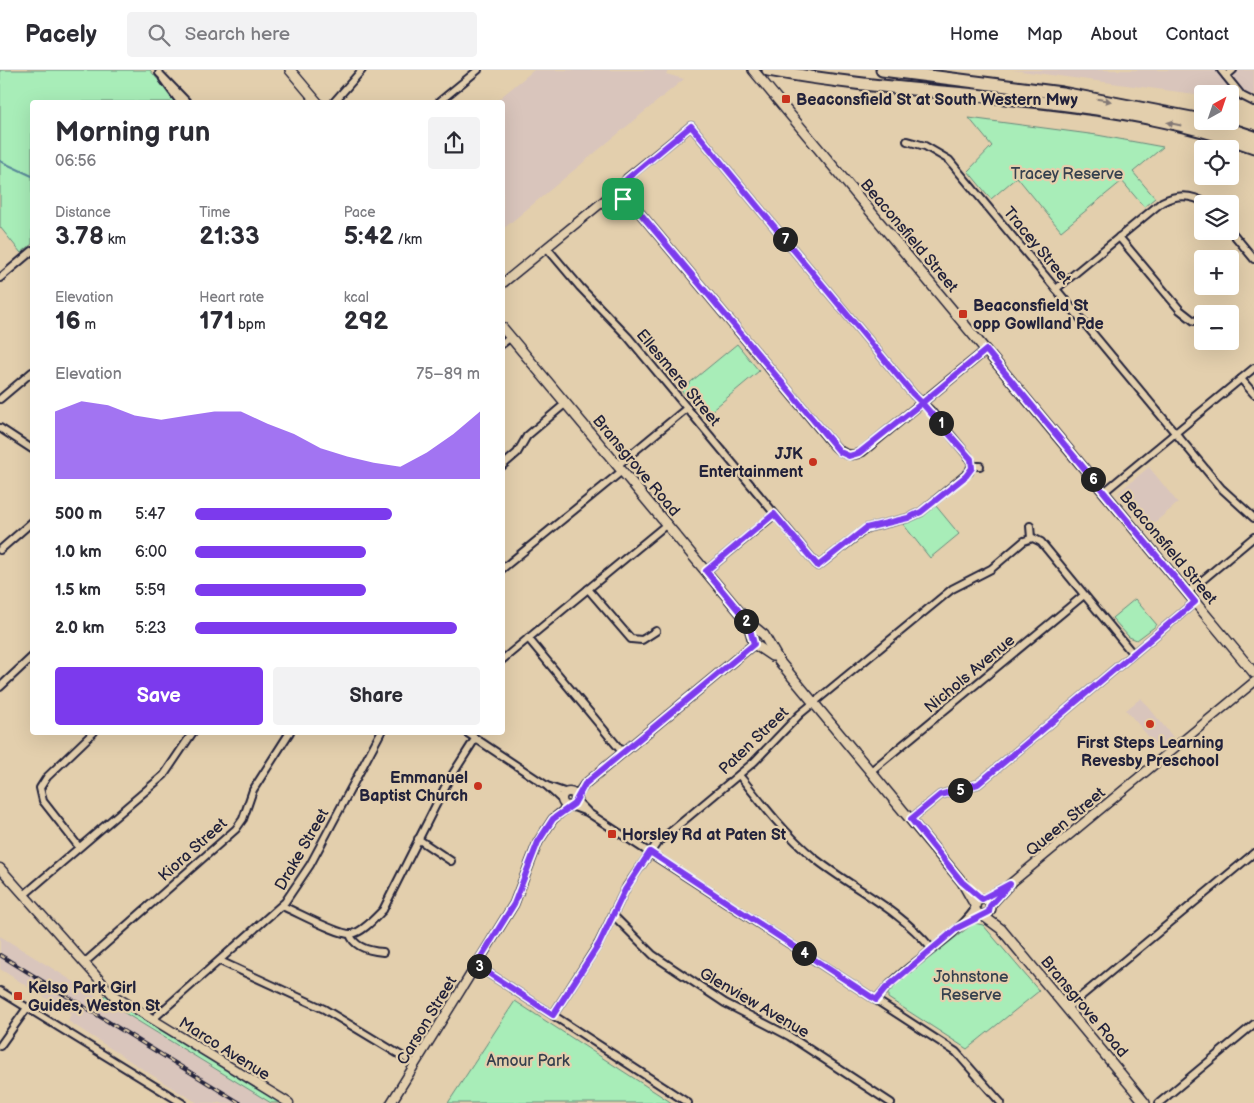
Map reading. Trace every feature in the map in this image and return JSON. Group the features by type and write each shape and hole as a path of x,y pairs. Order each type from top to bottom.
{"highway":[{"path":"768,70 864,84 956,92 1100,110 1194,128 1254,147"},
{"path":"882,70 1062,93 1154,109 1194,119"},
{"path":"1232,130 1254,137"}],"main road":[{"path":"290,70 315,100"},
{"name":"Beaconsfield Street","path":"754,70 1254,673"},
{"name":"Bransgrove Road","path":"505,330 748,622 764,637 778,661"},
{"name":"Bransgrove Road","path":"748,622 755,642 778,661 814,702 1145,1103"},
{"path":"755,642 763,645 764,637"}],"street":[{"path":"336,100 362,70"},
{"path":"441,100 478,70"},
{"path":"1221,70 1242,96 1254,102"},
{"path":"1226,76 1233,70"},
{"path":"158,72 179,100"},
{"path":"158,72 185,100"},
{"path":"505,282 622,186 628,178 691,126 968,456 972,466 980,466"},
{"name":"Tracey Street","path":"907,141 925,146 949,160 1221,488 1254,518"},
{"path":"622,186 633,200 635,207"},
{"path":"612,194 635,207 840,452 849,456 859,453 986,350"},
{"path":"1056,289 1156,206 1169,198 1194,198"},
{"path":"1119,236 1180,310 1194,321"},
{"path":"1238,240 1254,259"},
{"name":"Ellesmere Street","path":"547,248 580,287 623,331 818,566 866,528 908,518 921,512 966,476 972,466"},
{"path":"0,278 30,253"},
{"path":"505,342 511,337"},
{"path":"1104,492 1254,368"},
{"path":"0,398 30,374"},
{"path":"1241,379 1254,394"},
{"path":"505,463 517,453 527,436 566,403"},
{"path":"505,567 687,408"},
{"path":"0,428 30,448"},
{"path":"706,571 774,514"},
{"path":"0,550 30,524"},
{"path":"505,657 667,524"},
{"path":"1030,526 1031,538 1041,542 1133,654"},
{"path":"1187,592 1254,537"},
{"name":"Paten Street","path":"553,1015 599,944 625,890 650,852 667,834 759,757 786,726 955,586 990,569 1031,538"},
{"path":"588,588 631,639 642,640 656,630"},
{"name":"Nichols Avenue","path":"871,771 1084,595"},
{"path":"911,819 940,795 978,784 1195,602"},
{"path":"528,638 623,753"},
{"name":"Carson Street","path":"391,1103 514,904 536,847 553,819 585,784 755,642"},
{"path":"0,687 30,659"},
{"name":"Queen Street","path":"876,1000 886,988 932,949 1254,682"},
{"path":"79,847 43,802 40,788 47,777 91,735"},
{"path":"24,895 164,775 191,735"},
{"name":"Kiora Street","path":"84,963 236,829 243,819 253,790 288,735"},
{"name":"Drake Street","path":"153,1019 282,906 310,865 380,735"},
{"path":"470,735 956,1052 999,1102"},
{"path":"282,906 342,933 350,934 362,929 383,910 447,783 475,739"},
{"path":"739,775 798,844 820,863 903,918 932,949"},
{"path":"418,839 451,861"},
{"path":"1067,1008 1254,853"},
{"name":"Marco Avenue","path":"0,868 111,992 289,1103"},
{"name":"Glenview Avenue","path":"613,915 653,956 725,1003 789,1036 891,1103"},
{"path":"350,934 354,942 360,946 370,951 383,952"},
{"path":"220,960 324,1009 415,1064"},
{"path":"476,965 688,1103"},
{"path":"0,991 182,1103"},
{"path":"0,1046 27,1008"},
{"path":"1159,1103 1254,1024"}],"shaded area":[{"path":"534,70 669,70 666,74 684,79 505,227 505,100 497,100"},
{"path":"1013,70 1254,70 1254,101 1239,99 1239,85 1194,85 1194,94"},
{"path":"1149,467 1178,503 1147,529 1119,496 1119,492"},
{"name":"First Steps Learning Revesby Preschool","path":"1141,698 1173,737 1159,749 1126,710"},
{"path":"0,936 271,1103 198,1103 169,1086 68,1021 71,1014 0,969"}],"green space":[{"path":"0,70 150,70 174,100 30,100 30,246 21,253 0,227"},
{"name":"Tracey Reserve","path":"969,118 1097,135 1163,147 1133,172 1155,198 1144,207 1122,181 1061,231 1017,177 991,199 968,171 992,146"},
{"path":"737,344 759,371 704,417 681,390"},
{"path":"936,506 959,534 930,558 903,524 918,518"},
{"path":"1135,599 1157,625 1137,640 1129,637 1112,618"},
{"name":"Johnstone Reserve","path":"974,923 983,925 1039,991 967,1049 888,998 888,993 892,987"},
{"path":"105,995 281,1103 271,1103 102,999"},
{"name":"Amour Park","path":"515,1001 672,1103 448,1103"}],"waterway":[{"path":"0,161 30,175"}],"railway":[{"path":"0,955 240,1103"}],"place":[{"name":"Beaconsfield St at South Western Mwy","path":"786,99"},
{"name":"Beaconsfield St opp Gowlland Pde","path":"963,314"},
{"name":"JJK Entertainment","path":"813,462"},
{"name":"First Steps Learning Revesby Preschool","path":"1150,724"},
{"name":"Emmanuel Baptist Church","path":"478,786"},
{"name":"Horsley Rd at Paten St","path":"612,834"},
{"name":"Kelso Park Girl Guides, Weston St","path":"18,996"}],"route":[{"path":"623,199 612,194 628,178 691,126 922,403 986,350 1195,602 978,784 970,788 940,795 911,819 962,882 982,899 988,898 1010,884 990,906 989,912 957,928 886,988 876,1000 650,852 625,890 599,944 553,1015 476,965 509,914 521,889 538,842 553,819 574,804 575,798 585,784 754,644 748,622 706,571 774,514 818,566 866,528 908,518 926,509 966,476 972,468 971,459 932,411 922,403 859,453 849,456 840,452 635,207 623,199"}]}
